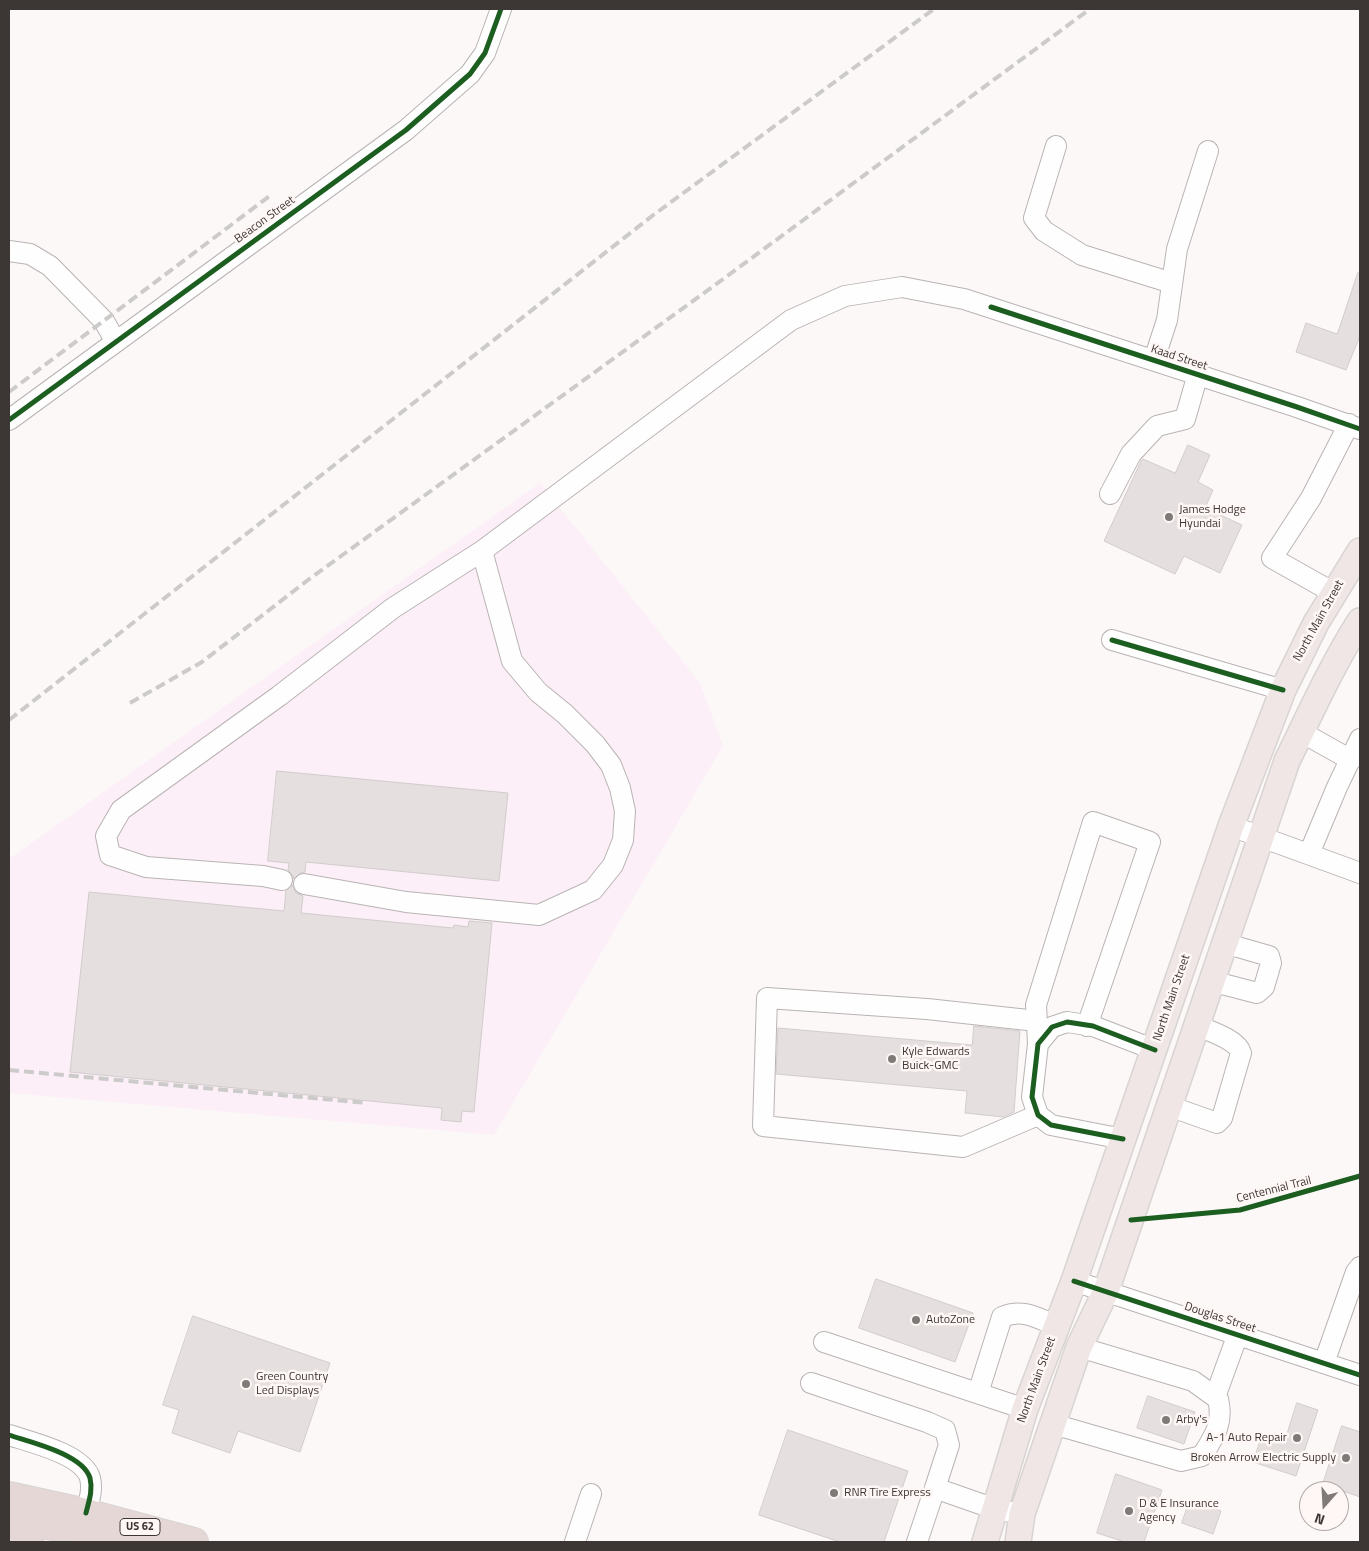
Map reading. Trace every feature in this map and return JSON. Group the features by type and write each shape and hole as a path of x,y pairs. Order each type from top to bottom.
{"highway":[{"name":"US 62","path":"9,1496 86,1513 194,1542"},
{"path":"9,1520 23,1520 57,1527 73,1527 82,1522 86,1513"},
{"path":"84,1542 100,1537 123,1542"},
{"path":"9,1538 29,1542"}],"main road":[{"name":"North Main Street","path":"985,1542 1025,1409 1074,1281 1231,826 1283,690 1316,623 1360,552"},
{"path":"1018,1542 1022,1514 1079,1347 1106,1291 1287,761 1301,732 1357,632"}],"street":[{"name":"Beacon Street","path":"9,420 406,130 470,74 485,53 501,9"},
{"path":"1056,146 1034,218 1044,231 1082,255 1172,284"},
{"path":"1154,360 1167,320 1177,249 1208,152"},
{"path":"9,251 30,254 50,266 104,321 116,342"},
{"name":"Kaad Street","path":"282,880 263,876 146,867 110,855 106,836 120,810 279,696 393,608 482,551 791,320 845,296 902,286 964,299 1354,426"},
{"path":"1110,494 1131,454 1157,426 1184,418 1198,374"},
{"path":"1334,592 1272,558 1354,426"},
{"path":"304,884 406,902 539,915 593,890 613,865 623,840 625,811 620,788 611,765 595,744 565,714 538,692 512,661 482,551"},
{"path":"1112,640 1283,690"},
{"path":"1301,732 1350,760"},
{"path":"1309,854 1337,787 1360,739"},
{"path":"1087,1026 1150,842 1093,822 1036,1005 1038,1044 1032,1097 1038,1115 1051,1125 1123,1138"},
{"path":"1231,826 1360,873"},
{"path":"1211,982 1257,993 1264,987 1271,963 1269,956 1224,943"},
{"path":"1037,1021 927,1009 767,998 762,1126 963,1147 1038,1115"},
{"path":"1038,1044 1052,1028 1067,1022 1087,1026 1154,1050"},
{"path":"1169,1106 1217,1123 1222,1118 1241,1053 1239,1047 1232,1042 1196,1025"},
{"path":"1324,1363 1356,1272 1360,1267"},
{"name":"Douglas Street","path":"1074,1281 1360,1375"},
{"path":"978,1393 1002,1318 1013,1312 1024,1313 1057,1326"},
{"path":"1215,1397 1238,1334"},
{"path":"824,1342 1025,1409"},
{"path":"1053,1424 1181,1461 1202,1456 1214,1438 1221,1413 1218,1399 1193,1381 1079,1347"},
{"path":"811,1383 927,1422 945,1430 949,1445 917,1542"},
{"path":"9,1435 53,1450 79,1462 89,1476 92,1491 86,1513"},
{"path":"935,1488 996,1509 1022,1514"},
{"path":"575,1542 591,1494"}],"shaded area":[{"path":"540,483 700,683 723,746 494,1135 9,1093 9,859"}],"building":[{"path":"1358,273 1360,273 1360,336 1346,370 1296,352 1306,323 1337,334"},
{"name":"James Hodge Hyundai","path":"1188,445 1210,455 1198,482 1213,490 1205,508 1242,525 1220,573 1184,556 1175,574 1104,541 1141,461 1143,459 1175,473"},
{"path":"277,771 508,793 499,881 306,862 305,872 300,873 294,879 288,870 289,863 268,861"},
{"path":"292,885 296,893 303,896 301,913 453,928 454,925 468,927 469,921 492,923 474,1112 462,1111 461,1122 441,1120 442,1108 70,1072 89,892 284,911 286,891"},
{"name":"Kyle Edwards Buick-GMC","path":"974,1026 1020,1031 1014,1112 1003,1117 965,1113 967,1091 776,1074 778,1028 972,1045"},
{"name":"AutoZone","path":"876,1279 973,1313 955,1362 859,1328"},
{"name":"Green Country Led Displays","path":"193,1316 330,1363 300,1452 238,1431 230,1453 172,1433 179,1410 163,1405"},
{"name":"Arby's","path":"1148,1396 1195,1412 1184,1444 1137,1428"},
{"name":"A-1 Auto Repair","path":"1297,1403 1318,1410 1296,1476 1253,1462 1262,1435 1284,1442"},
{"name":"Broken Arrow Electric Supply","path":"1342,1426 1360,1432 1360,1497 1349,1493 1349,1481 1324,1481"},
{"name":"RNR Tire Express","path":"788,1430 908,1471 884,1542 840,1542 759,1515"},
{"name":"D & E Insurance Agency","path":"1116,1474 1162,1490 1144,1542 1125,1542 1097,1533"},
{"path":"1190,1500 1221,1511 1213,1534 1182,1523"}],"railway":[{"path":"9,720 652,216 934,9"},
{"path":"130,703 202,662 308,580 715,285 1090,9"},
{"path":"9,392 271,195"},
{"path":"9,1070 367,1103"}],"cycle path":[{"path":"9,420 406,130 470,74 485,53 501,9"},
{"path":"991,307 1360,429"},
{"path":"1112,640 1283,690"},
{"path":"1123,1139 1051,1125 1038,1115 1032,1097 1038,1044 1052,1027 1067,1022 1093,1026 1155,1050"},
{"name":"Centennial Trail","path":"1131,1220 1240,1210 1360,1176"},
{"path":"1074,1281 1360,1375"},
{"path":"9,1435 55,1450 77,1462 85,1470 90,1478 91,1487 86,1513"}],"place":[{"name":"James Hodge Hyundai","path":"1169,517"},
{"name":"Kyle Edwards Buick-GMC","path":"892,1059"},
{"name":"AutoZone","path":"916,1320"},
{"name":"Green Country Led Displays","path":"246,1384"},
{"name":"Arby's","path":"1166,1420"},
{"name":"A-1 Auto Repair","path":"1297,1438"},
{"name":"Broken Arrow Electric Supply","path":"1346,1458"},
{"name":"RNR Tire Express","path":"834,1493"},
{"name":"D & E Insurance Agency","path":"1129,1511"}]}
